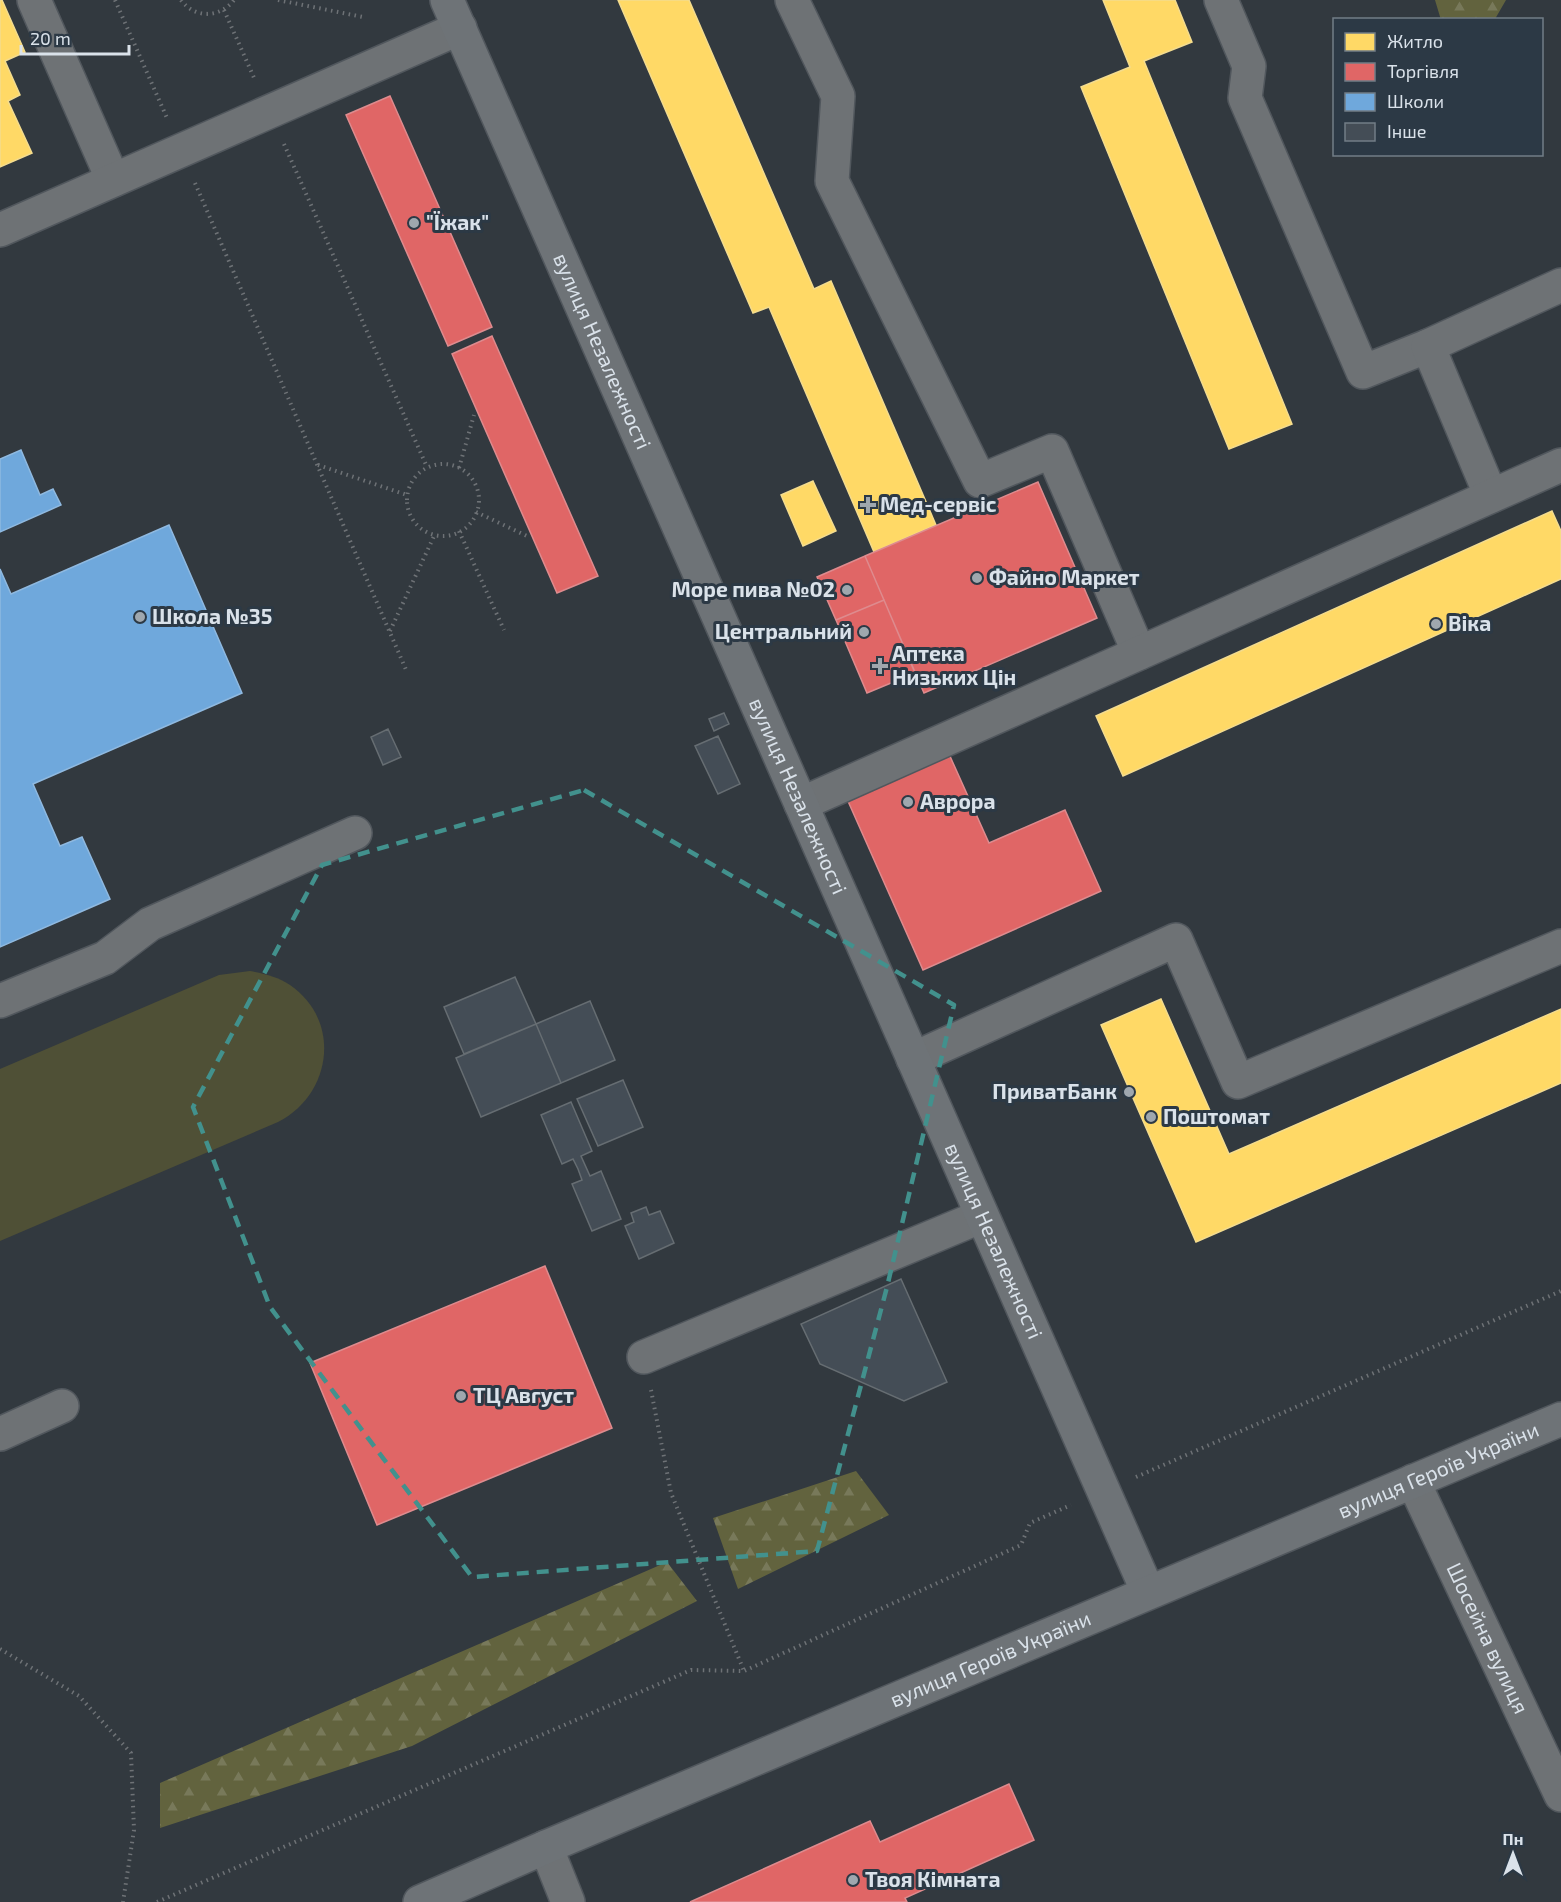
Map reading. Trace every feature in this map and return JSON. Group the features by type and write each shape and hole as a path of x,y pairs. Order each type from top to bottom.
{"main road":[{"name":"вулиця Незалежності","path":"454,14 1148,1592"},
{"name":"вулиця Героїв України","path":"420,1902 546,1846 1561,1419"}],"street":[{"path":"34,0 113,180"},
{"path":"792,0 838,96 832,181 980,481 1052,451 1139,653"},
{"path":"1221,0 1249,66 1245,98 1363,372 1428,346 1561,285"},
{"path":"0,230 269,112 454,14"},
{"path":"1428,346 1491,496"},
{"path":"801,804 1561,465"},
{"path":"0,1001 105,958 150,924 355,833"},
{"path":"913,1059 1176,940 1238,1082 1561,945"},
{"path":"644,1357 982,1216"},
{"path":"0,1434 62,1406"},
{"name":"Шосейна вулиця","path":"1413,1481 1561,1795"},
{"path":"546,1846 568,1902"}],"path":[{"path":"115,0 407,672"},
{"path":"181,0 189,8 200,13 212,14 224,10 234,0"},
{"path":"278,0 363,17"},
{"path":"224,10 428,467"},
{"path":"459,468 474,415"},
{"path":"444,464 459,468 475,483 478,498 476,512 470,523 452,534 435,534 422,528 411,518 407,495 411,482 428,467 444,464"},
{"path":"318,465 407,495"},
{"path":"476,512 527,536"},
{"path":"459,531 504,630"},
{"path":"390,631 435,534"},
{"path":"157,1902 691,1670 744,1671 1021,1545 1030,1523 1561,1291"},
{"path":"644,1357 671,1493 744,1671"},
{"path":"0,1649 79,1696 131,1753 134,1830 123,1902"}],"highlighted area":[{"path":"584,790 954,1005 887,1287 817,1551 472,1577 270,1307 193,1107 322,865"}],"green space":[{"path":"1435,0 1506,0 1496,18 1440,18"},
{"path":"250,971 271,976 290,985 307,1000 318,1018 323,1037 324,1056 319,1076 310,1094 296,1110 278,1122 0,1241 0,1069 219,975"},
{"path":"856,1471 889,1515 738,1589 713,1518"},
{"path":"667,1562 697,1601 412,1746 160,1828 160,1783"}],"building: Житло":[{"path":"0,0 2,0 25,52 5,61 20,95 8,101 32,153 0,167"},
{"path":"618,0 689,0 814,289 831,281 936,525 874,552 769,307 753,313"},
{"path":"1103,0 1175,0 1192,42 1144,61 1292,424 1229,449 1081,87 1130,67"},
{"path":"813,481 836,531 803,546 781,495"},
{"path":"1552,511 1561,531 1561,579 1123,776 1096,716"},
{"path":"1161,999 1229,1154 1561,1009 1561,1083 1196,1242 1101,1025"}],"building: Торгівля":[{"path":"390,96 492,327 448,346 346,115"},
{"path":"492,336 598,576 557,593 452,354"},
{"name":"Файно Маркет","path":"1038,482 1097,618 924,693 865,556"},
{"path":"865,556 884,600 836,620 817,577"},
{"path":"884,600 915,673 867,693 836,620"},
{"path":"949,754 989,843 1065,810 1101,891 923,970 847,799"},
{"name":"ТЦ Август","path":"545,1266 612,1428 377,1525 310,1363"},
{"path":"1009,1784 1034,1840 905,1898 907,1902 690,1902 870,1821 880,1842"}],"building: Школи":[{"path":"21,450 40,495 53,489 61,505 0,532 0,459"},
{"path":"169,525 242,693 33,784 60,846 82,837 110,899 0,947 0,569 11,594"}],"building: Інше":[{"path":"724,713 729,724 714,731 709,719"},
{"path":"388,729 401,757 383,765 371,737"},
{"path":"718,736 740,784 718,794 695,746"},
{"path":"515,977 536,1024 464,1054 444,1007"},
{"path":"590,1001 615,1060 561,1083 536,1024"},
{"path":"536,1024 561,1083 481,1117 456,1058"},
{"path":"623,1080 643,1127 598,1146 577,1099"},
{"path":"571,1102 592,1151 581,1156 590,1176 601,1171 621,1219 592,1231 572,1184 582,1180 578,1169 573,1159 562,1164 541,1115"},
{"path":"646,1207 649,1215 660,1211 674,1243 639,1259 625,1226 634,1222 631,1213"},
{"path":"901,1279 947,1382 904,1401 820,1364 801,1324"}],"place":[{"name":"\"Їжак\"","path":"414,223"},
{"name":"Мед-сервіс","path":"868,505"},
{"name":"Файно Маркет","path":"977,578"},
{"name":"Море пива №02","path":"847,590"},
{"name":"Школа №35","path":"140,617"},
{"name":"Віка","path":"1436,624"},
{"name":"Центральний","path":"864,632"},
{"name":"Аптека Низьких Цін","path":"880,666"},
{"name":"Аврора","path":"908,802"},
{"name":"ПриватБанк","path":"1129,1092"},
{"name":"Поштомат","path":"1151,1117"},
{"name":"ТЦ Август","path":"461,1396"},
{"name":"Твоя Кімната","path":"853,1880"}]}
